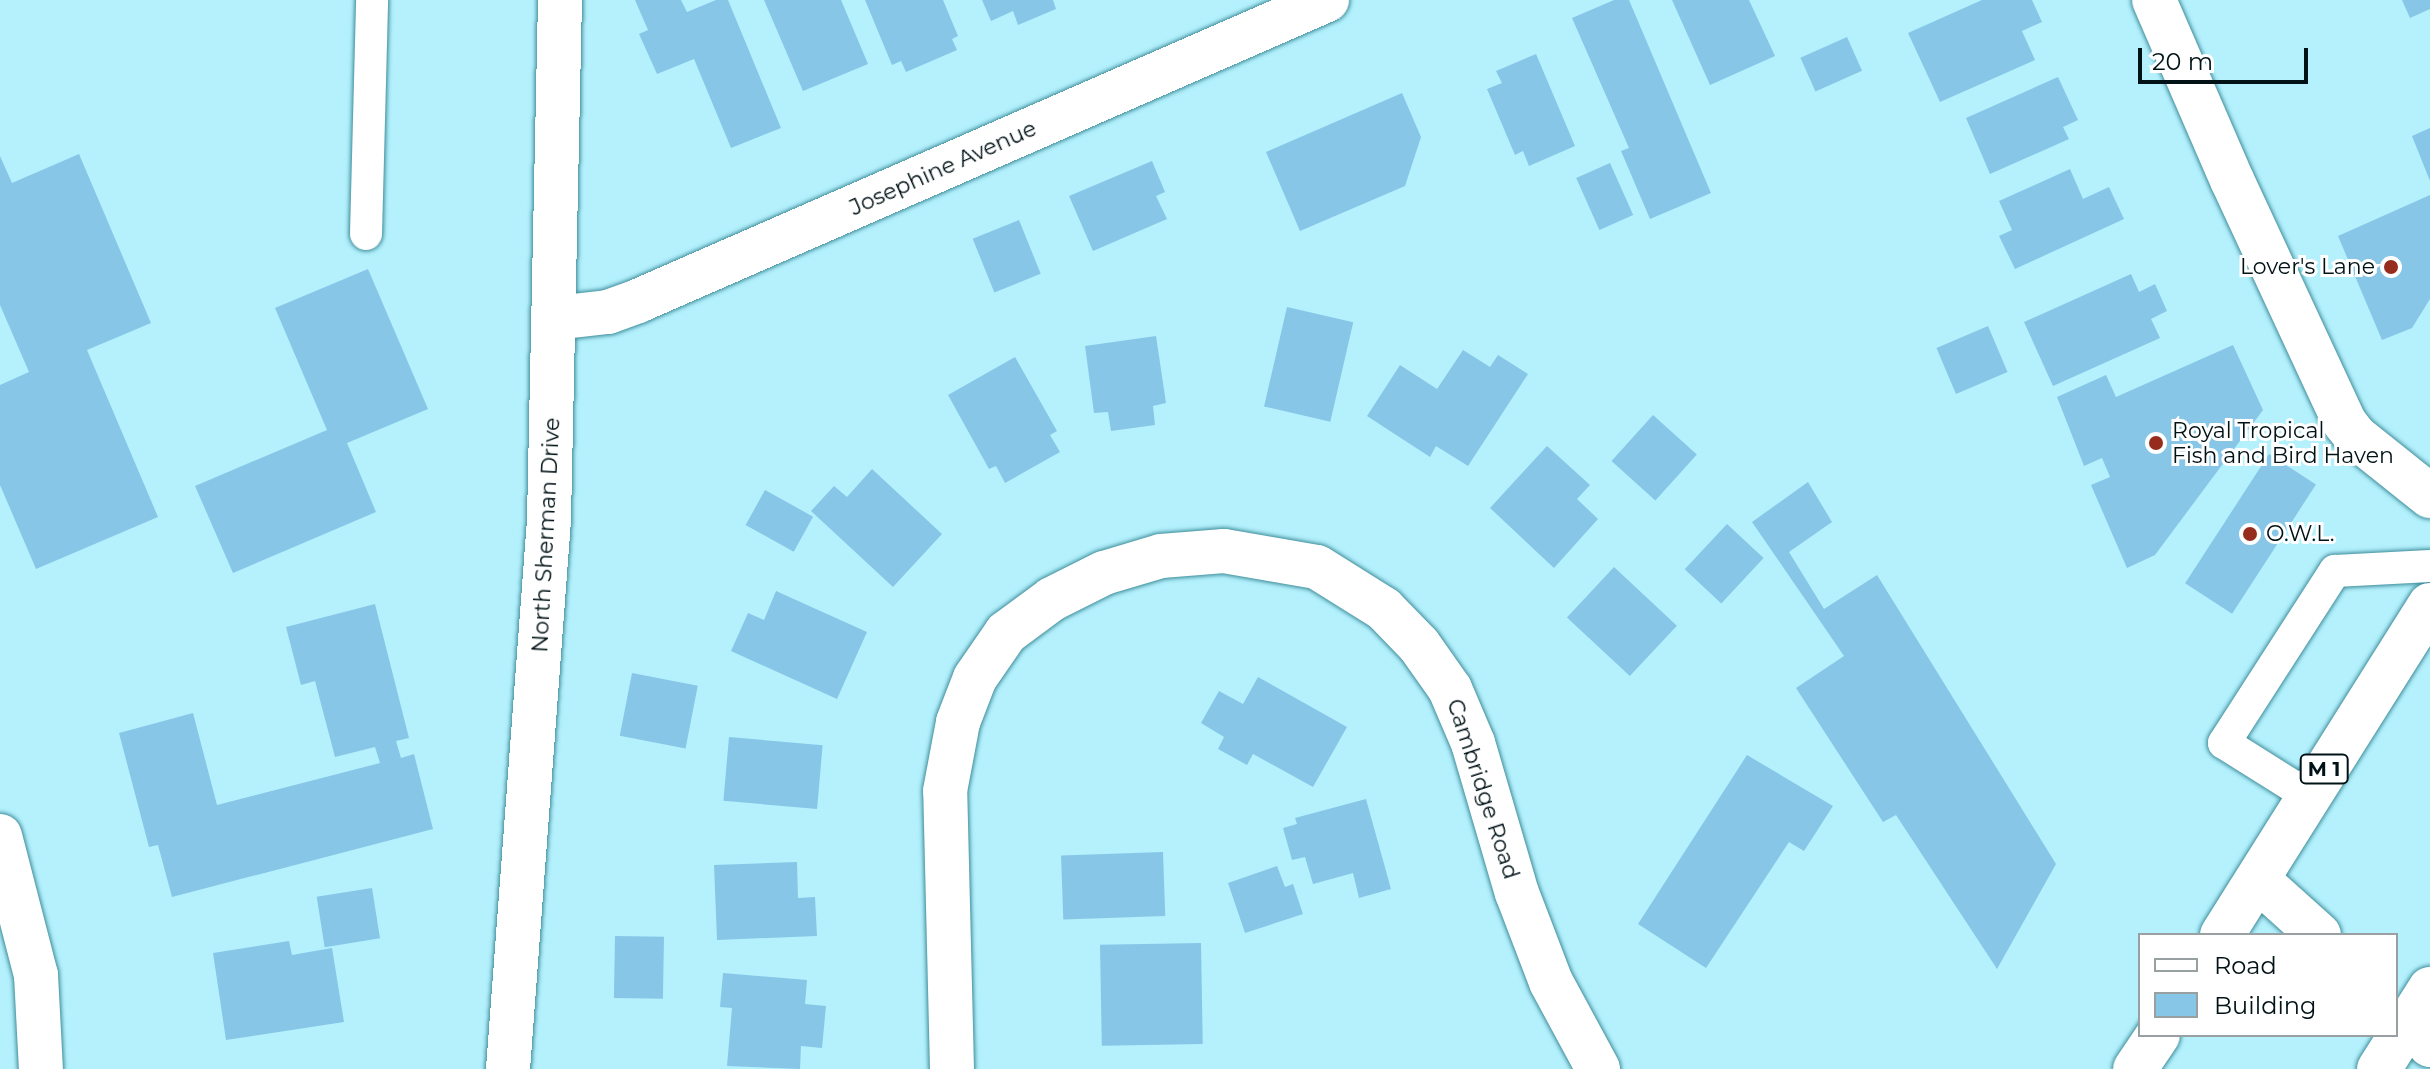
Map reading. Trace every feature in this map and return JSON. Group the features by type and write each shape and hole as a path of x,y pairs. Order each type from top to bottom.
{"street":[{"name":"North Sherman Drive","path":"508,1069 549,520 560,0"},
{"name":"Josephine Avenue","path":"555,318 608,312 638,301 1327,0"},
{"path":"2154,0 2235,188 2345,423 2356,437 2430,496"},
{"name":"Cambridge Road","path":"952,1069 945,791 958,722 975,678 1006,633 1052,599 1104,573 1161,556 1224,551 1317,567 1384,609 1419,645 1450,689 1473,743 1517,893 1551,982 1598,1069"},
{"name":"M 1","path":"2223,933 2307,795 2430,605"},
{"path":"0,836 36,975 41,1069"},
{"path":"2258,880 2317,933"},
{"path":"2379,1069 2417,1014"},
{"path":"2135,1069 2157,1037"}],"lane":[{"path":"366,234 372,0"},
{"path":"2307,795 2224,743 2335,571 2430,566"}],"building":[{"path":"635,0 681,0 687,12 716,0 728,0 781,128 731,148 694,59 657,74 639,34 648,30"},
{"path":"764,0 841,0 868,64 803,91"},
{"path":"865,0 943,0 958,36 952,39 957,50 906,72 901,61 892,65"},
{"path":"982,0 1053,0 1056,9 1018,25 1013,11 991,21"},
{"path":"1614,0 1629,0 1711,193 1650,219 1621,151 1629,148 1572,18"},
{"path":"1672,0 1749,0 1775,56 1710,85"},
{"path":"1982,0 2032,0 2042,22 2022,31 2035,60 1940,102 1908,33"},
{"path":"2402,0 2430,0 2430,9 2410,18"},
{"path":"1847,37 1862,71 1815,92 1800,58"},
{"path":"1536,54 1575,146 1529,166 1523,151 1515,155 1487,89 1502,83 1496,71"},
{"path":"2058,77 2078,120 2063,127 2069,139 1990,174 1966,118"},
{"path":"1402,93 1421,137 1405,186 1300,231 1266,152"},
{"path":"2430,128 2430,181 2412,136"},
{"path":"79,154 151,323 87,350 158,517 36,569 0,485 0,385 29,372 0,305 0,156 12,183"},
{"path":"1152,161 1165,192 1156,196 1167,219 1093,251 1069,196"},
{"path":"1610,163 1633,215 1599,230 1576,178"},
{"path":"2070,169 2083,199 2109,187 2124,219 2015,269 1999,236 2012,230 1999,201"},
{"name":"Lover's Lane","path":"2430,195 2430,299 2412,328 2382,340 2338,236"},
{"path":"1019,220 1041,274 994,293 973,239"},
{"path":"368,269 428,409 347,443 376,512 233,573 195,486 327,430 275,308"},
{"path":"2131,274 2139,292 2155,284 2167,311 2151,319 2160,338 2053,386 2024,322"},
{"path":"1287,307 1353,322 1330,422 1264,406"},
{"path":"1988,326 2008,372 1956,394 1936,348"},
{"path":"1156,336 1166,403 1153,406 1155,425 1111,431 1108,412 1094,413 1085,346"},
{"name":"Royal Tropical Fish and Bird Haven","path":"2233,345 2263,410 2155,555 2127,568 2091,485 2110,477 2102,458 2084,466 2057,397 2106,375 2116,397"},
{"path":"1463,350 1490,367 1498,355 1528,374 1468,466 1436,446 1430,457 1367,416 1400,365 1437,389"},
{"path":"1015,357 1057,431 1050,435 1060,452 1005,483 996,466 989,469 948,395"},
{"path":"1653,415 1697,454 1655,501 1612,461"},
{"path":"1547,446 1590,485 1577,499 1598,519 1554,568 1490,508"},
{"name":"O.W.L.","path":"2269,454 2316,484 2232,614 2185,583"},
{"path":"872,469 942,534 893,587 811,511 834,486 847,497"},
{"path":"1808,482 1832,522 1789,552 1824,609 1877,575 2056,864 1997,969 1896,815 1883,822 1796,688 1844,656 1752,522"},
{"path":"765,490 813,517 794,552 746,525"},
{"path":"1727,524 1764,558 1721,603 1685,569"},
{"path":"1614,567 1677,626 1630,676 1567,617"},
{"path":"776,591 867,632 837,699 731,651 748,613 764,620"},
{"path":"375,604 409,738 396,741 401,758 414,754 433,829 172,897 158,845 149,847 119,733 193,713 217,805 380,763 375,747 335,757 315,681 301,685 286,627"},
{"path":"632,673 698,686 686,749 620,736"},
{"path":"1258,677 1347,727 1313,787 1253,754 1247,765 1218,749 1224,737 1201,723 1219,691 1243,704"},
{"path":"729,737 823,745 817,809 723,801"},
{"path":"1747,755 1833,806 1804,851 1789,842 1706,968 1638,924"},
{"path":"1366,799 1391,889 1359,898 1353,873 1313,884 1305,857 1292,860 1283,828 1297,824 1295,818"},
{"path":"1163,852 1165,916 1063,920 1061,856"},
{"path":"797,862 798,898 815,897 817,936 717,940 714,865"},
{"path":"1277,866 1285,887 1293,884 1303,914 1245,933 1228,883"},
{"path":"372,888 380,938 325,947 317,897"},
{"path":"615,936 664,937 663,999 614,998"},
{"path":"289,941 292,955 332,948 344,1022 226,1040 213,953"},
{"path":"1201,943 1203,1044 1102,1046 1100,945"},
{"path":"723,973 807,980 805,1004 826,1006 822,1048 801,1046 800,1069 727,1066 732,1008 720,1007"}],"place":[{"name":"Lover's Lane","path":"2391,267"},
{"name":"Royal Tropical Fish and Bird Haven","path":"2156,443"},
{"name":"O.W.L.","path":"2250,534"}]}
